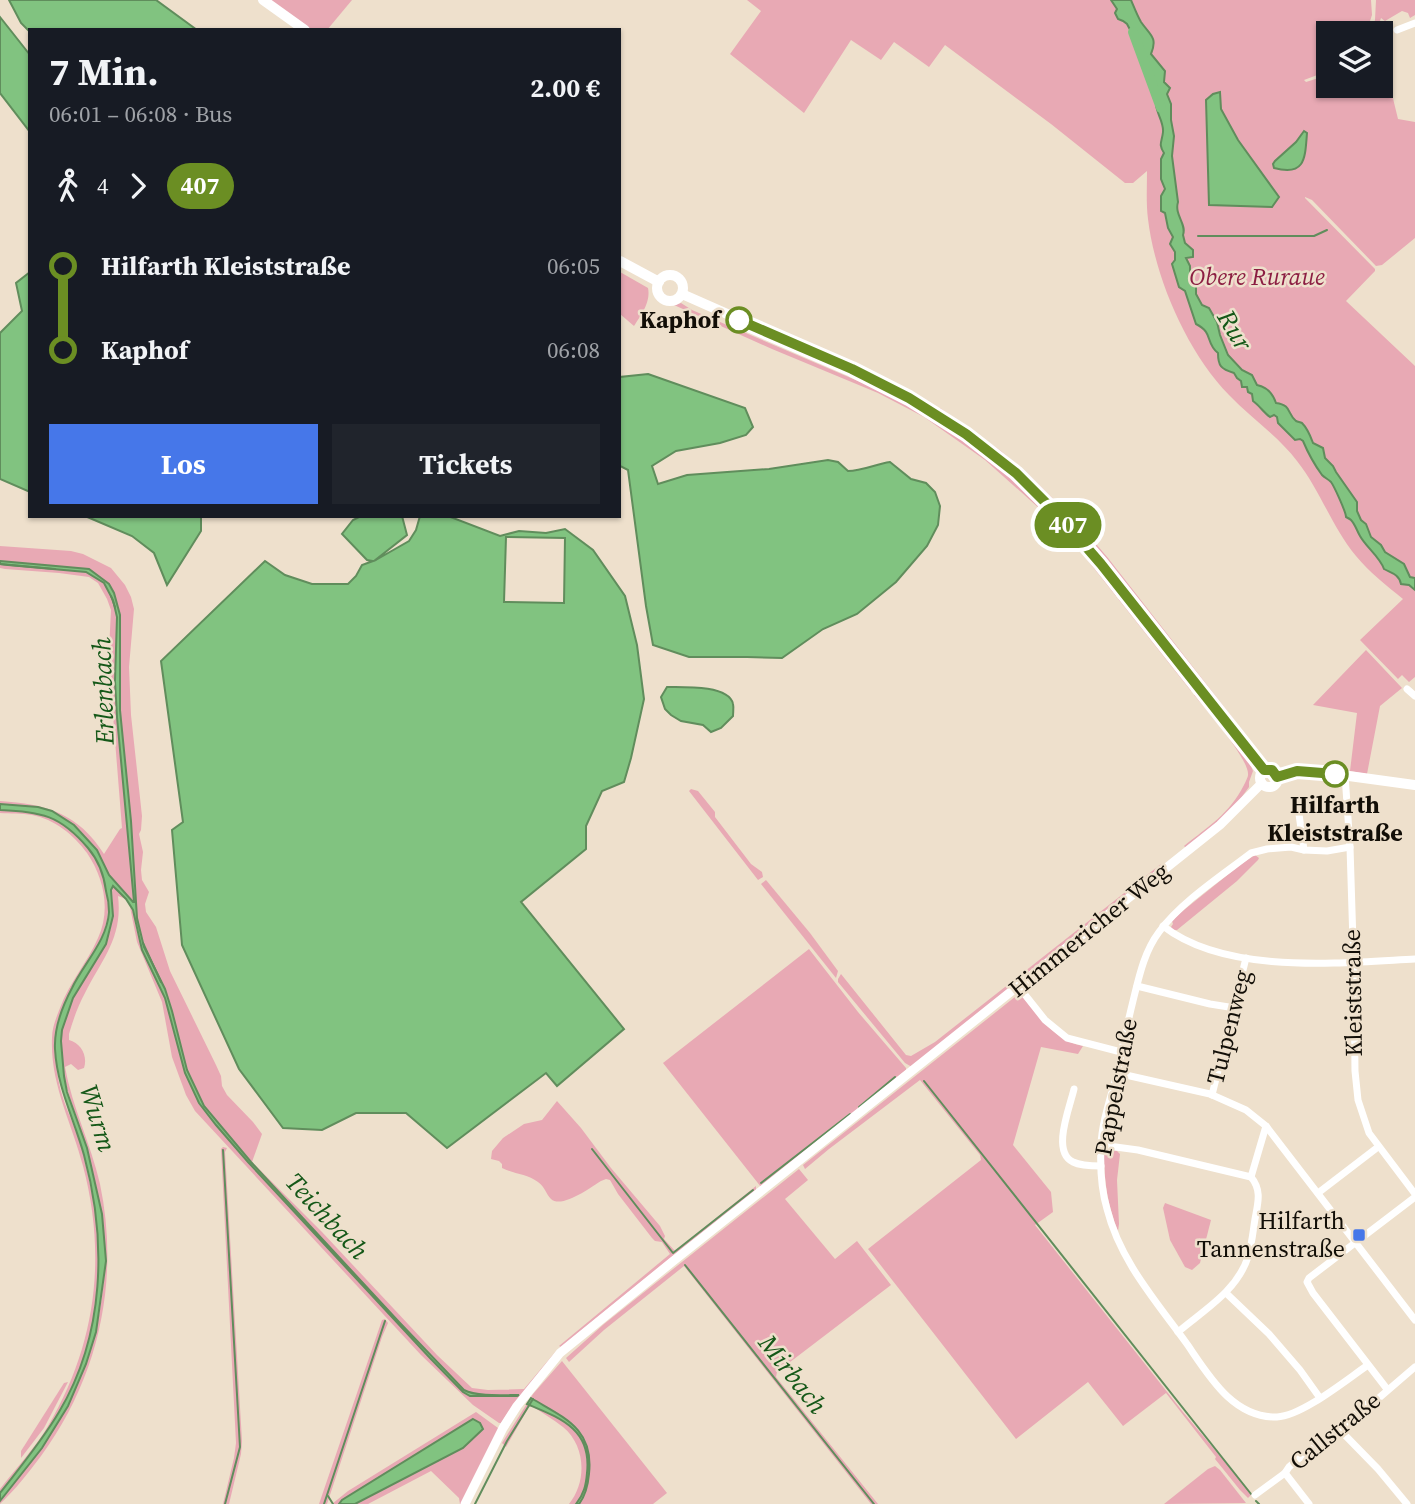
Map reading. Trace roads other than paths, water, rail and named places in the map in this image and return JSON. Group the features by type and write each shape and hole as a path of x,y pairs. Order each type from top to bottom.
{"main road":[{"path":"263,0 302,28"},
{"path":"621,262 659,282"},
{"path":"667,276 677,277 683,286 682,294 673,301 665,300 658,292 659,282 667,276"},
{"path":"682,294 891,388 938,415 993,454 1045,501 1082,541 1264,770"},
{"path":"1264,770 1272,770 1277,777 1276,783 1270,786 1262,783 1260,776 1264,770"},
{"path":"1277,777 1297,771 1415,785"}],"street":[{"path":"1396,30 1415,23"},
{"path":"1407,689 1415,696"},
{"name":"Kleiststraße","path":"1345,775 1350,847 1358,1100 1369,1133 1415,1196"},
{"name":"Himmericher Weg","path":"465,1504 503,1428 527,1391 560,1353 1220,825 1262,783"},
{"path":"1297,800 1304,850"},
{"name":"Pappelstraße","path":"1350,847 1327,851 1291,847 1251,853 1163,926 1148,951 1137,986 1101,1145 1101,1166 1106,1207 1119,1243 1138,1278 1221,1389 1238,1406 1264,1416 1290,1415 1368,1365"},
{"path":"1163,926 1183,940 1203,949 1246,958 1299,962 1415,959"},
{"name":"Tulpenweg","path":"1212,1096 1246,958"},
{"path":"1018,986 1045,1020 1067,1038 1121,1052"},
{"path":"1137,986 1235,1008"},
{"path":"1117,1073 1212,1096 1245,1110 1266,1126 1415,1320"},
{"path":"1074,1089 1062,1147 1066,1158 1074,1163 1101,1166"},
{"path":"1251,1177 1266,1126"},
{"path":"1101,1145 1138,1150 1251,1177 1258,1188 1259,1198 1248,1257 1239,1277 1226,1293 1178,1332"},
{"path":"1318,1193 1378,1147"},
{"path":"1387,1390 1307,1282 1415,1196"},
{"path":"1226,1293 1269,1334 1320,1398"},
{"name":"Callstraße","path":"1255,1495 1415,1367"},
{"path":"1339,1429 1407,1504"},
{"path":"1284,1473 1309,1504"}],"waterway":[{"name":"Rur","path":"1133,32 1161,108"},
{"path":"1198,236 1314,236 1327,230"},
{"name":"Erlenbach","path":"0,564 55,569"},
{"name":"Erlenbach","path":"111,596 115,607"},
{"name":"Teichbach","path":"143,943 161,982"},
{"path":"859,1107 895,1077"},
{"path":"924,1081 1251,1494"},
{"path":"761,1183 850,1114"},
{"name":"Mirbach","path":"592,1149 673,1253 753,1190"},
{"path":"223,1150 240,1447 225,1504"},
{"name":"Mirbach","path":"685,1265 874,1504"},
{"path":"324,1504 385,1321"},
{"path":"475,1504 507,1441 533,1399"},
{"path":"328,1496 333,1504"},
{"path":"1256,1501 1259,1504"}],"place":[{"name":"Kaphof","path":"739,320"},
{"name":"Hilfarth Kleiststraße","path":"1335,774"},
{"name":"Hilfarth Tannenstraße","path":"1359,1235"}],"park label":[{"name":"Obere Ruraue","path":"1257,277"}],"water label":[{"name":"Wurm","path":"98,1118"}]}
